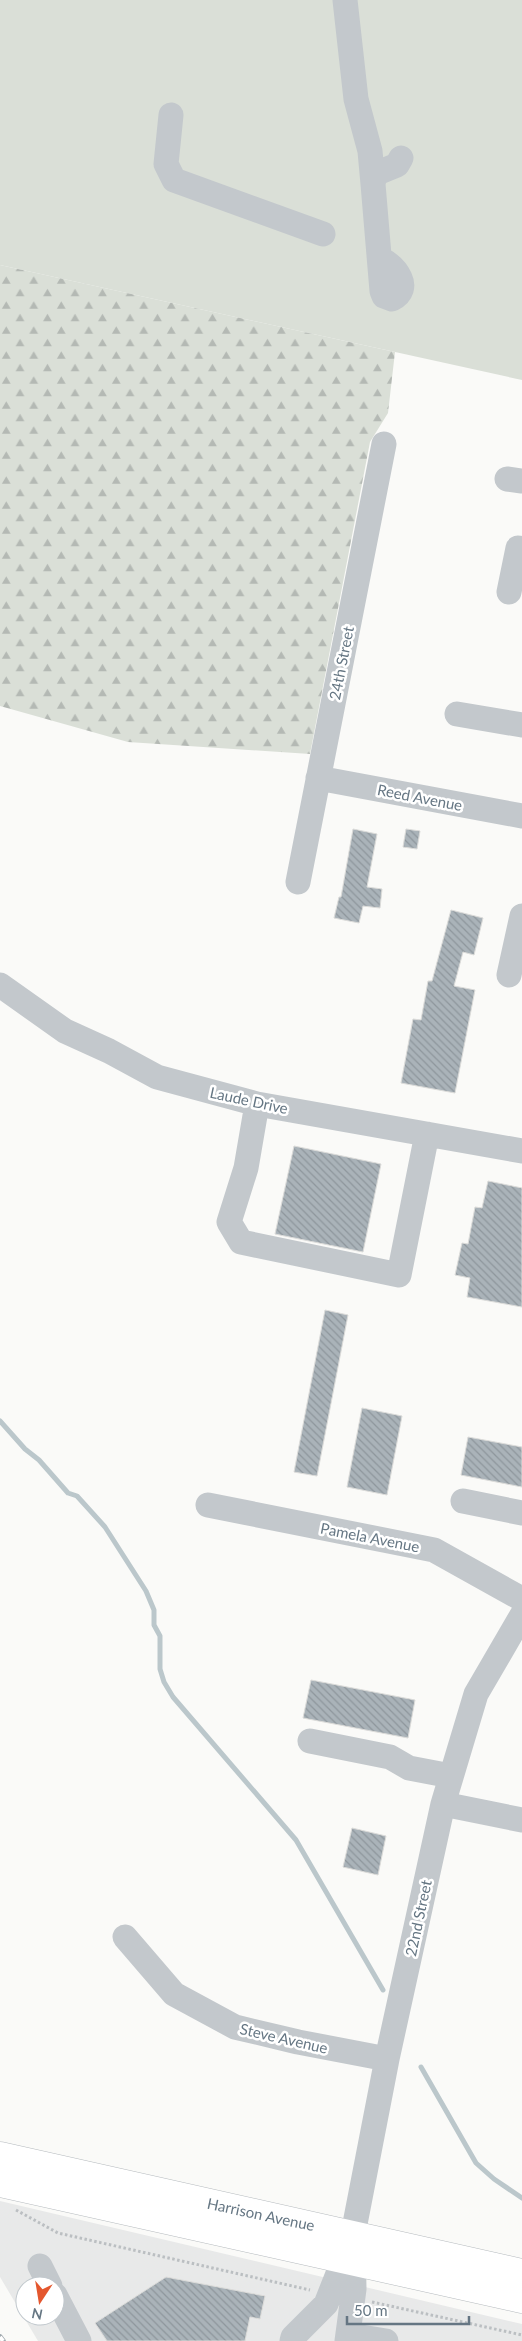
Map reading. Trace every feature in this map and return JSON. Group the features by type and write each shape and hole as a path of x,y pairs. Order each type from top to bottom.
{"main road":[{"name":"Harrison Avenue","path":"0,2156 522,2299"},
{"name":"Harrison Avenue","path":"4,2194 350,2251 522,2273"}],"street":[{"path":"345,0 356,99 370,151 382,291 384,296 392,299 397,297 400,291 401,277 390,264 381,259"},
{"path":"171,115 166,164 168,177 323,234"},
{"path":"373,184 375,174 397,165 401,158"},
{"name":"24th Street","path":"298,882 384,444"},
{"path":"509,592 521,541"},
{"path":"457,714 522,725"},
{"name":"Reed Avenue","path":"318,778 522,816"},
{"path":"509,975 522,916"},
{"name":"Laude Drive","path":"0,985 65,1031 109,1051 156,1077 257,1104 522,1151"},
{"path":"257,1104 246,1168 229,1222 241,1242 399,1276 427,1134"},
{"path":"463,1501 522,1514"},
{"name":"Pamela Avenue","path":"208,1505 434,1550 522,1599"},
{"name":"22nd Street","path":"341,2296 387,2059 443,1804 476,1694 522,1615"},
{"path":"310,1740 390,1757 409,1768 452,1776"},
{"path":"443,1804 522,1820"},
{"name":"Steve Avenue","path":"125,1937 174,1994 235,2027 298,2042 387,2059"},
{"path":"292,2341 293,2337 326,2304 341,2296 348,2338 386,2341"},
{"path":"65,2314 79,2341"}],"path":[{"path":"4,2194 58,2233 522,2335"}],"shaded area":[{"path":"0,2201 522,2324 522,2341 38,2341 29,2326 65,2326 65,2276 15,2276 15,2302 0,2277"}],"green space":[{"path":"0,0 522,0 522,380 0,265"},
{"path":"0,265 395,352 388,413 370,442 310,754 128,742 0,706"}],"building":[{"path":"353,829 377,834 367,887 382,889 380,908 363,906 359,923 334,918 339,897 341,897"},
{"path":"406,829 420,831 417,849 403,847"},
{"path":"451,910 483,918 474,955 463,952 454,986 475,990 455,1093 401,1083 413,1019 421,1020 428,981 432,981"},
{"path":"294,1146 381,1164 363,1252 275,1234"},
{"path":"488,1181 522,1188 522,1307 467,1297 470,1278 455,1275 462,1243 468,1244 475,1207 482,1208"},
{"path":"325,1310 348,1315 317,1476 294,1472"},
{"path":"362,1408 402,1416 387,1495 347,1487"},
{"path":"468,1437 522,1447 522,1487 461,1475"},
{"path":"311,1680 415,1700 408,1738 303,1718"},
{"path":"352,1828 386,1836 378,1875 343,1867"},
{"path":"166,2277 265,2296 260,2319 250,2317 245,2341 107,2341 95,2323"}],"waterway":[{"path":"0,1421 25,1449 39,1460 68,1493 77,1496 105,1527 146,1591 154,1610 154,1625 160,1636 160,1669 164,1682 173,1697 296,1840 383,1990"},
{"path":"421,2067 476,2163 494,2179 522,2198"}],"railway":[{"path":"0,2337 3,2341"}]}
